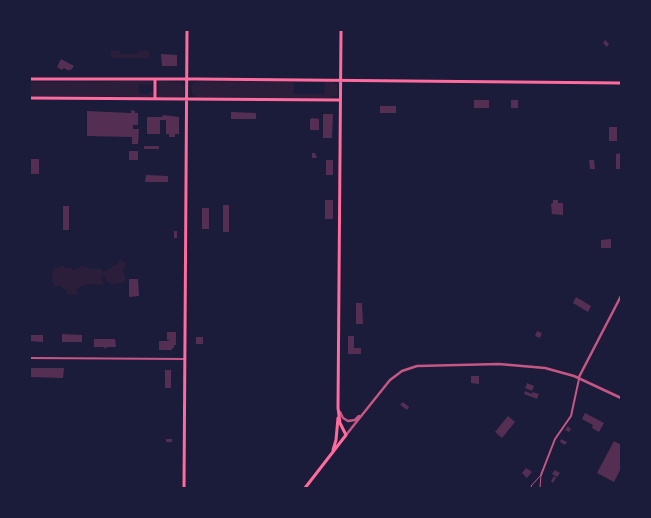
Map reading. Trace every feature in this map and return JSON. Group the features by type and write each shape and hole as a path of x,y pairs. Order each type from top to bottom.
{"main road":[{"path":"184,488 187,30"},
{"path":"331,454 336,440 338,408 340,30"},
{"path":"30,79 621,82"},
{"path":"155,79 155,99"},
{"path":"30,98 340,100"},
{"path":"305,488 346,435 341,427 338,408"}],"street":[{"path":"541,475 555,439 571,416 579,377 621,296"},
{"path":"30,358 185,359"},
{"path":"346,435 394,377 407,368 417,366 493,364 523,365 554,370 579,377 621,398"},
{"path":"338,408 343,418 348,421 355,420 363,414"}],"lane":[{"path":"532,488 531,486 541,475"},
{"path":"540,488 541,475"}],"shaded area":[{"path":"111,51 120,51 121,54 138,54 138,51 149,51 149,58 111,58"},
{"path":"152,81 152,85 139,84 139,94 149,94 150,92 153,92 154,96 151,97 30,96 30,82"},
{"path":"158,81 180,82 184,86 184,95 181,98 158,97"},
{"path":"198,81 293,82 294,94 324,94 325,82 333,82 337,85 337,95 331,98 197,98 192,94 191,86 193,83"},
{"path":"121,260 125,262 125,268 122,270 126,277 123,283 111,284 106,280 105,276 100,278 103,281 102,285 88,284 79,287 76,290 78,292 75,295 67,294 67,291 60,286 55,287 53,283 53,269 63,266 66,268 74,268 71,269 74,270 81,266 94,269 100,268 103,272 118,264"}],"building":[{"path":"605,40 609,44 607,47 603,43"},
{"path":"161,54 177,55 177,66 162,66"},
{"path":"61,59 74,66 71,70 70,69 69,71 64,68 62,70 57,67"},
{"path":"474,100 489,100 489,108 474,108"},
{"path":"511,100 518,100 518,108 511,108"},
{"path":"380,106 396,106 396,113 380,113"},
{"path":"131,110 138,113 138,125 133,125 133,129 139,129 138,144 132,144 132,137 87,136 87,111 131,113"},
{"path":"231,112 256,113 256,119 231,119"},
{"path":"323,114 333,114 332,138 323,138"},
{"path":"163,115 179,117 179,134 175,134 175,137 169,137 169,134 166,134 166,120 160,120 160,134 147,134 147,117 162,117"},
{"path":"310,119 319,119 319,130 310,130"},
{"path":"609,127 617,127 617,141 609,141"},
{"path":"144,146 159,146 159,149 144,149"},
{"path":"129,151 138,151 138,160 129,160"},
{"path":"312,153 315,153 317,158 312,158"},
{"path":"621,153 621,169 616,169 616,154"},
{"path":"31,159 39,159 39,174 31,174"},
{"path":"326,160 333,160 333,175 326,175"},
{"path":"589,160 594,160 595,169 590,169"},
{"path":"146,175 168,176 168,182 145,182"},
{"path":"325,200 333,200 333,219 325,219"},
{"path":"553,200 558,200 558,203 563,203 563,215 552,214 551,204 553,203"},
{"path":"223,205 229,205 229,232 223,232"},
{"path":"63,206 69,206 69,230 63,230"},
{"path":"202,208 209,208 209,229 202,229"},
{"path":"174,231 177,231 177,238 174,238"},
{"path":"611,239 611,248 601,248 601,240"},
{"path":"129,279 138,279 139,296 129,297"},
{"path":"576,297 591,306 588,312 573,303"},
{"path":"356,303 362,303 363,324 356,324"},
{"path":"537,331 542,333 540,338 535,336"},
{"path":"167,332 176,332 176,345 174,345 172,350 159,350 159,341 169,341 167,340"},
{"path":"62,334 82,335 82,342 62,342"},
{"path":"30,335 43,335 43,342 30,341"},
{"path":"348,336 354,336 354,348 361,348 361,354 348,354"},
{"path":"196,337 203,337 203,344 196,344"},
{"path":"94,339 115,339 116,347 107,347 105,349 104,347 94,347"},
{"path":"30,368 64,368 63,378 30,377"},
{"path":"165,370 171,370 171,388 165,388"},
{"path":"471,376 479,376 479,384 471,383"},
{"path":"527,383 534,386 532,391 525,388"},
{"path":"525,391 532,394 532,392 539,394 537,399 524,394"},
{"path":"403,402 409,407 407,410 400,405"},
{"path":"585,413 604,423 599,432 592,428 593,425 582,419"},
{"path":"508,416 515,422 502,438 495,432"},
{"path":"568,426 571,429 569,432 565,430"},
{"path":"166,439 172,439 172,442 166,442"},
{"path":"561,439 567,442 565,445 560,442"},
{"path":"614,441 621,445 621,468 614,482 597,473"},
{"path":"526,468 532,472 527,478 522,473"},
{"path":"555,470 560,473 557,477 552,474"},
{"path":"554,476 556,478 553,483 551,481"}]}
